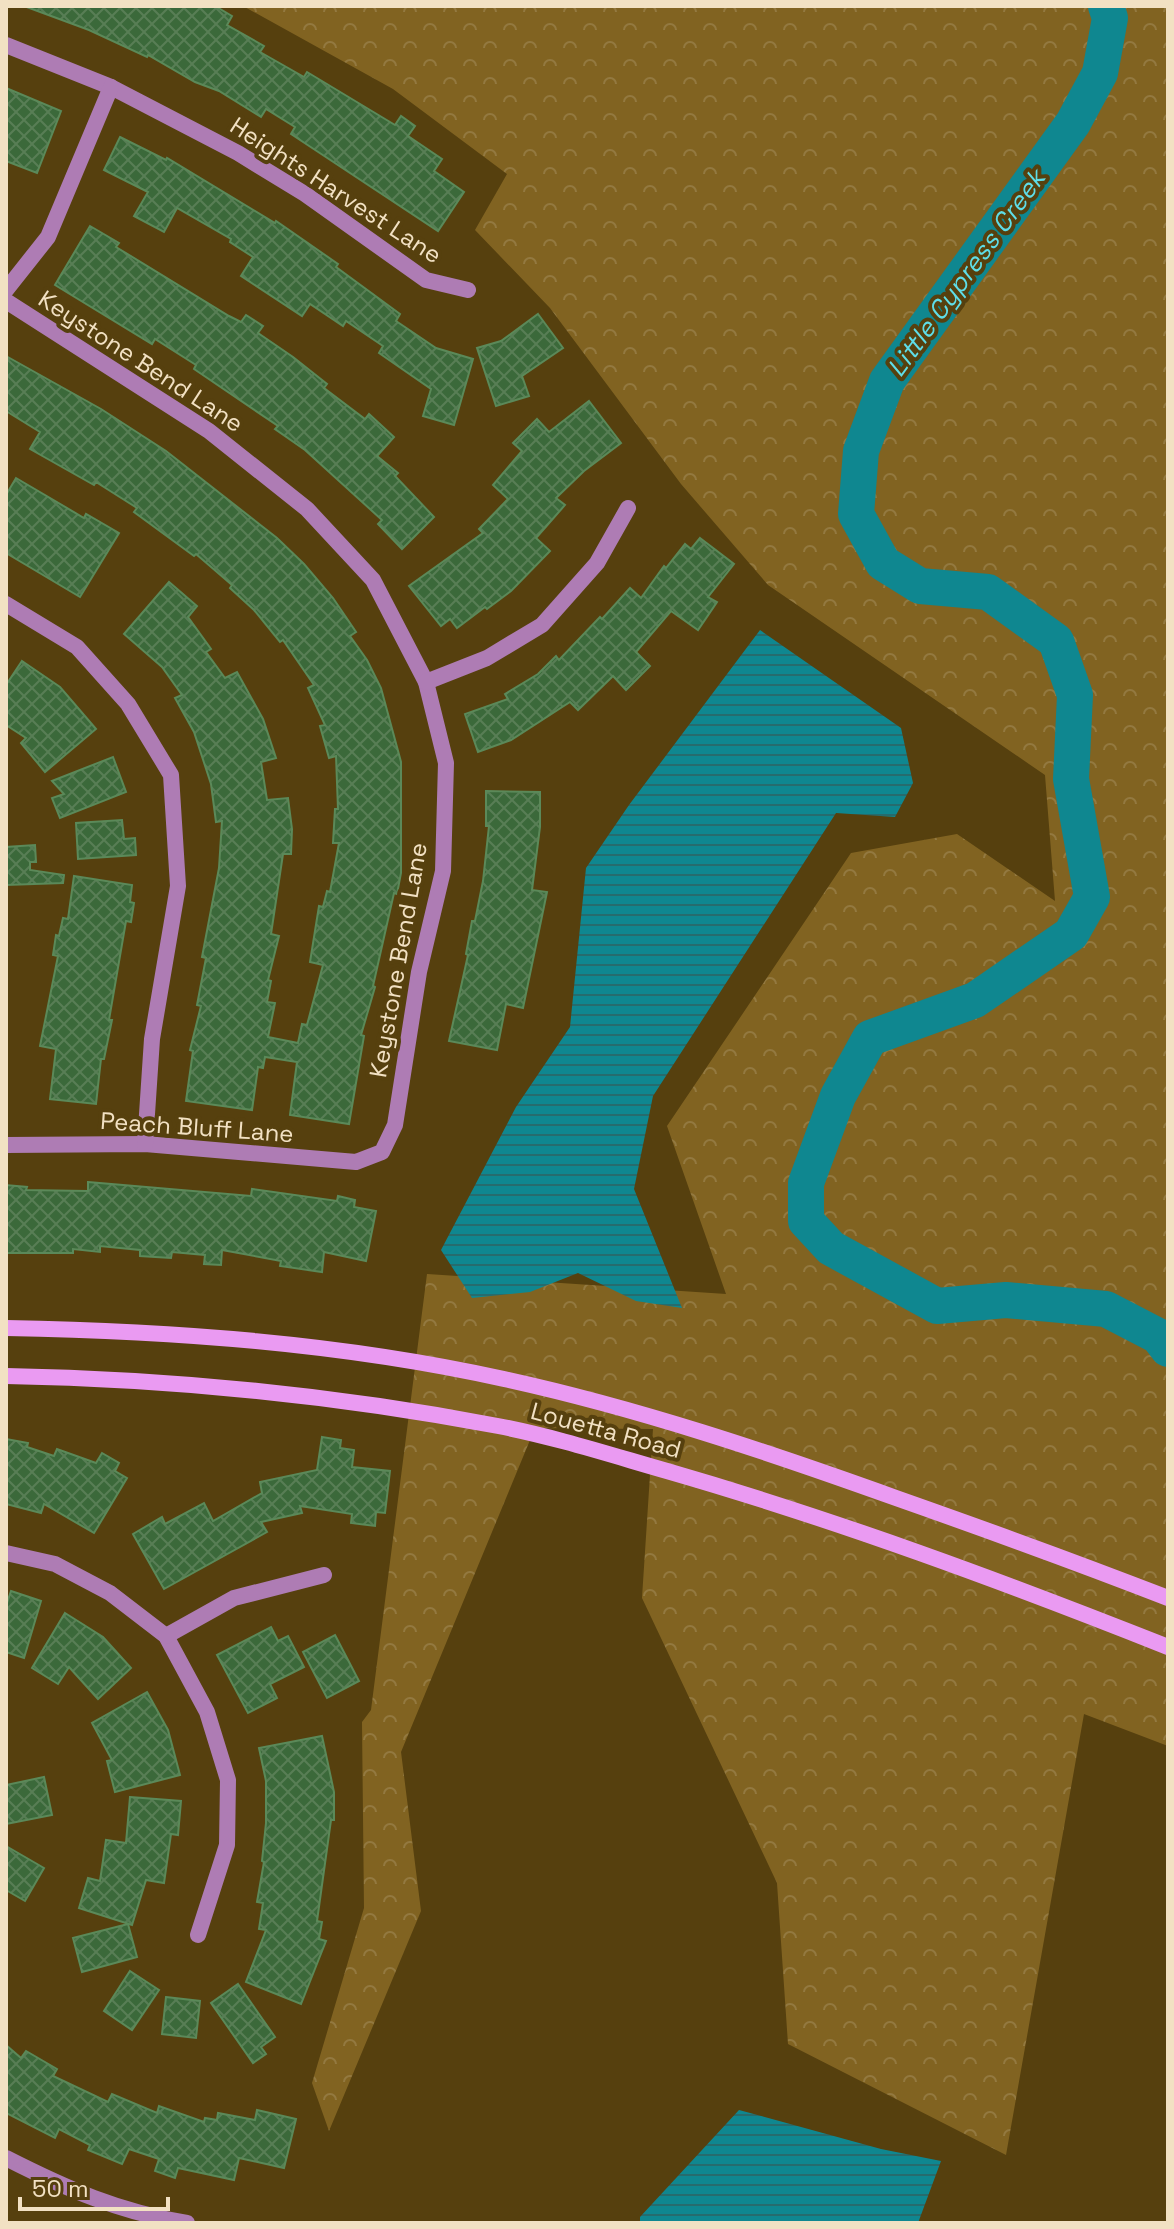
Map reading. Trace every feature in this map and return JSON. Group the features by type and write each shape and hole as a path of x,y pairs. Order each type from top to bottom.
{"main road":[{"name":"Louetta Road","path":"6,1328 231,1339 379,1357 503,1379 750,1446 1168,1598"},
{"name":"Louetta Road","path":"6,1376 228,1387 376,1405 501,1427 747,1494 1168,1647"}],"street":[{"name":"Heights Harvest Lane","path":"6,45 111,87 238,153 305,194 426,280 468,290"},
{"path":"6,290 48,237 111,87"},
{"name":"Keystone Bend Lane","path":"6,301 209,431 307,509 373,580 426,682 446,763 443,871 419,972 395,1125 382,1152"},
{"path":"426,682 487,658 542,625 597,563 628,508"},
{"path":"6,604 77,647 128,704 171,775 178,886 152,1039 145,1144"},
{"name":"Peach Bluff Lane","path":"6,1145 145,1144 356,1162 382,1152"},
{"path":"6,1553 55,1564 110,1593 166,1636 207,1712 228,1780 227,1845 198,1935"},
{"path":"166,1636 234,1598 324,1575"},
{"path":"6,2158 68,2190 150,2217 187,2223"}],"green space":[{"path":"243,6 1168,6 1168,1746 1084,1714 1006,2155 788,2044 777,1883 642,1598 653,1429 535,1428 401,1752 421,1911 329,2131 312,2083 364,1908 362,1722 371,1710 427,1274 726,1294 667,1126 851,853 957,834 1055,901 1045,775 768,585 681,484 550,308 475,230 507,174 393,89"}],"water":[{"path":"760,630 901,728 913,783 895,817 836,813 653,1096 634,1189 682,1308 636,1301 578,1273 530,1292 472,1298 441,1250 516,1107 570,1027 586,868 629,805"},
{"path":"739,2110 881,2149 941,2161 918,2223 640,2223 640,2217"}],"building":[{"path":"24,6 215,6 232,16 227,25 264,46 260,52 304,77 307,72 395,125 401,116 415,126 408,136 442,159 434,171 464,192 438,231 291,134 295,127 266,109 261,117 219,91 195,82 148,55"},
{"path":"6,88 61,111 37,173 6,161"},
{"path":"120,137 167,158 276,221 338,264 336,267 400,314 396,321 436,348 473,359 454,425 423,416 431,389 379,353 383,346 346,321 343,326 310,304 302,316 241,276 253,257 230,242 231,239 177,208 164,232 134,216 148,192 104,170"},
{"path":"90,226 119,243 116,247 229,316 241,322 246,315 263,326 258,333 327,384 324,388 365,419 369,414 394,437 377,456 398,473 395,476 434,517 402,549 378,524 382,520 305,450 275,429 278,426 194,369 196,365 155,339 152,344 55,285"},
{"path":"538,314 563,348 522,376 529,396 496,406 477,348 501,341"},
{"path":"6,356 101,409 166,451 277,538 333,598 356,632 350,636 381,688 401,762 401,873 361,1035 364,1036 349,1124 290,1115 297,1062 265,1057 263,1068 258,1067 252,1110 186,1101 193,1051 190,1050 201,1006 197,1005 206,958 202,957 219,868 222,821 216,822 211,784 194,732 175,698 182,695 162,667 124,634 169,582 197,606 188,617 211,649 206,652 225,678 237,672 263,719 276,758 261,762 267,800 288,798 292,829 291,854 283,854 271,934 279,936 268,980 271,981 267,1002 275,1003 268,1037 298,1043 302,1024 307,1025 323,965 310,962 319,906 323,907 327,891 330,892 339,843 333,843 335,809 338,809 336,756 329,758 320,726 325,725 308,688 314,685 283,640 280,642 254,610 230,588 232,585 196,554 194,556 134,512 137,508 96,482 94,485 30,449 40,432 6,411"},
{"path":"589,401 621,443 584,471 556,498 565,505 536,538 550,551 511,591 487,609 485,607 457,628 450,619 441,626 409,586 483,533 479,529 508,499 493,485 522,451 513,443 537,419 549,432"},
{"path":"16,478 84,518 86,514 119,533 80,597 6,553 6,495"},
{"path":"700,538 734,564 708,597 717,602 698,630 671,611 636,652 650,666 626,690 613,676 578,710 570,702 511,740 478,752 465,714 508,699 505,694 538,674 556,656 559,660 630,588 641,598 685,544 691,549"},
{"path":"22,661 60,687 96,729 45,772 21,743 26,738 6,725 6,685"},
{"path":"113,757 126,792 60,818 52,798 64,794 52,781"},
{"path":"486,791 540,792 540,827 532,890 547,892 523,1008 506,1004 497,1050 449,1041 468,955 472,921 475,921 483,881 489,826 486,826"},
{"path":"122,820 124,839 135,838 136,855 78,859 76,823"},
{"path":"35,845 36,862 30,862 30,870 64,875 63,883 6,885 6,847"},
{"path":"74,876 132,885 130,902 134,903 131,922 126,921 96,1104 50,1099 56,1049 40,1046 58,956 53,955 56,935 59,936 63,918 68,919"},
{"path":"88,1182 251,1196 252,1189 337,1201 338,1196 355,1200 354,1207 376,1211 366,1261 324,1252 322,1272 280,1266 281,1261 222,1250 221,1265 204,1264 205,1255 172,1252 171,1258 140,1256 140,1250 100,1246 100,1252 73,1249 73,1253 6,1253 6,1185 27,1187 26,1190 88,1191"},
{"path":"322,1437 341,1440 340,1448 354,1450 352,1467 390,1471 385,1513 376,1512 375,1526 351,1523 352,1514 300,1506 302,1513 261,1522 267,1532 164,1589 133,1534 162,1517 165,1524 204,1503 213,1521 262,1493 260,1482 317,1470"},
{"path":"6,1439 28,1443 27,1447 54,1456 57,1449 96,1463 102,1453 119,1463 115,1471 127,1478 94,1533 44,1504 41,1513 6,1504"},
{"path":"11,1591 41,1601 24,1658 6,1652 6,1606"},
{"path":"65,1613 103,1637 131,1668 98,1699 69,1667 58,1684 32,1668"},
{"path":"271,1627 278,1641 288,1636 304,1667 270,1684 277,1698 248,1713 217,1655"},
{"path":"335,1635 359,1681 327,1698 303,1652"},
{"path":"147,1692 168,1730 180,1775 115,1792 107,1761 112,1760 92,1723"},
{"path":"322,1736 334,1792 334,1820 331,1820 317,1921 322,1922 319,1939 326,1941 301,2004 246,1982 266,1930 259,1929 263,1903 257,1902 264,1862 266,1823 266,1781 259,1748"},
{"path":"44,1777 52,1815 6,1824 6,1785"},
{"path":"130,1797 181,1801 178,1835 171,1834 164,1883 146,1880 132,1925 79,1908 88,1878 100,1881 106,1840 126,1843"},
{"path":"6,1846 44,1868 25,1901 6,1890"},
{"path":"128,1924 137,1957 82,1972 73,1938"},
{"path":"130,1971 159,1990 132,2030 104,2011"},
{"path":"238,1984 275,2037 261,2047 266,2054 253,2063 211,2003"},
{"path":"166,1997 200,2001 196,2038 162,2034"},
{"path":"6,2045 21,2058 26,2051 57,2069 53,2076 108,2102 112,2094 157,2113 159,2106 204,2122 205,2118 217,2120 218,2113 255,2120 257,2110 296,2119 284,2168 239,2158 234,2180 178,2168 175,2178 155,2171 159,2159 129,2149 122,2164 88,2150 90,2145 59,2129 55,2138 6,2113"}],"waterway":[{"name":"Little Cypress Creek","path":"1106,6 1110,18 1100,73 1073,123 887,381 861,451 856,514 883,563 920,586 988,592 1056,641 1075,695 1071,779 1092,897 1071,934 975,1000 870,1038 838,1096 806,1183 806,1221 831,1248 937,1306 1006,1300 1106,1309 1158,1336 1168,1349"}]}
